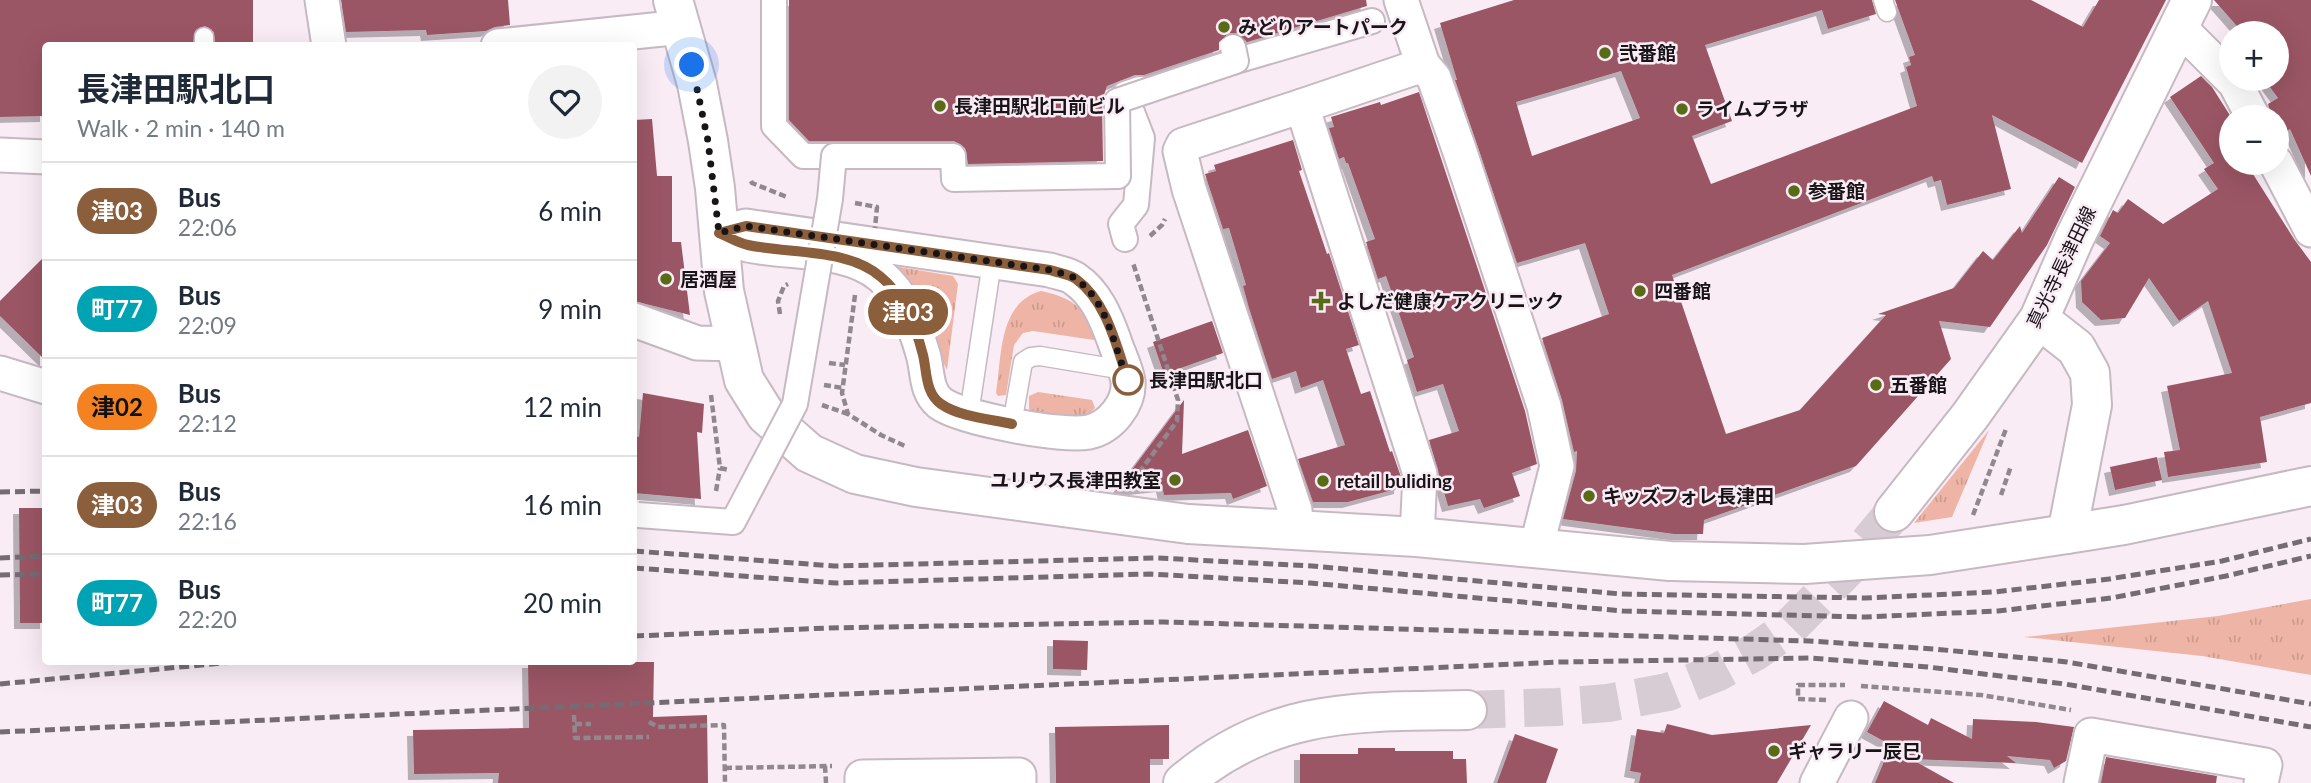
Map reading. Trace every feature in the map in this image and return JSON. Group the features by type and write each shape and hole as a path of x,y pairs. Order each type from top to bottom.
{"street":[{"path":"322,0 328,42"},
{"path":"774,0 774,126 803,156 953,156 954,179 1118,176 1117,101 1237,61 1233,47"},
{"path":"1401,0 1423,65 1434,78 1544,406 1557,466 1536,549"},
{"path":"520,42 677,13 697,84 708,141 724,291 744,380 766,415 809,453 855,474 916,487 1174,522 1417,537 1670,561 1805,564 1930,555 2067,534 2124,525 2311,486"},
{"path":"2185,14 2235,83 2247,105"},
{"name":"真光寺長津田線","path":"1894,512 1970,416 2039,319 2074,239 2185,14"},
{"path":"1125,239 1121,224 1136,205 1142,138 1125,94 1373,21"},
{"path":"1297,531 1295,510 1189,189 1180,151 1183,145 1423,65"},
{"path":"1302,106 1420,474 1417,537"},
{"path":"0,155 42,157"},
{"path":"638,515 673,510 733,522 804,382 834,156"},
{"path":"2282,175 2311,230"},
{"path":"746,226 1050,270 1075,278 1105,314 1128,380 1127,394 1121,407 1102,426 1090,432 1076,433 1012,424 941,404 933,396 928,382 924,356 911,319 899,295 881,276 861,264 839,258 746,244 719,233 746,226"},
{"path":"2039,319 2076,348 2090,373 2092,405 2067,534"},
{"path":"637,321 696,342 736,344"},
{"path":"0,373 42,386"},
{"path":"1183,783 1208,763 1242,743 1275,729 1317,717 1369,712 1467,710"},
{"path":"1817,783 1850,718"},
{"path":"2081,783 2091,736 2265,765 2261,783"},
{"path":"849,774 862,777 1019,775 1019,783"}],"lane":[{"path":"970,414 992,262"},
{"path":"1012,424 1023,362 1031,357 1040,356 1124,370"}],"path":[{"path":"830,200 877,207 875,228"},
{"path":"710,389 720,468 733,470"},
{"path":"1972,519 2011,417"},
{"path":"2001,495 2011,466"},
{"path":"1798,685 1981,692 2080,712"},
{"path":"574,715 575,738 649,737"},
{"path":"649,722 658,727 724,725 725,783"},
{"path":"575,724 591,724"},
{"path":"724,768 825,766 849,774"},
{"path":"825,766 825,783"}],"green space":[{"path":"899,267 953,276 958,284 947,370 897,269"},
{"path":"1041,291 1076,305 1087,318 1096,337 1094,340 1033,331 1023,333 1014,345 1006,395 998,396 996,393 1002,348 1009,319 1027,297"},
{"path":"1038,392 1092,400 1095,408 1089,414 1074,419 1033,413 1029,409 1029,396"},
{"path":"1989,430 1952,517 1914,523"},
{"path":"2311,599 2311,675 2202,656 2024,637 2218,616"}],"building":[{"path":"0,0 253,0 253,42 215,42 214,32 205,26 195,31 194,42 42,42 42,116 0,117"},
{"path":"341,0 508,0 510,25 486,31 427,35 426,30 346,32"},
{"name":"長津田駅北口前ビル","path":"789,0 1366,0 1367,6 1247,42 1238,33 1229,33 1219,42 1219,50 1107,86 1102,101 1103,161 968,164 965,148 954,141 809,141 789,120"},
{"path":"1514,0 1872,0 1876,14 1828,29 1822,10 1705,45 1732,121 1692,136 1711,184 1917,106 1906,67 1911,65 1909,57 1915,55 1895,0 2031,0 2083,27 2099,0 2166,0 2082,163 1992,115 2011,189 1947,205 1941,180 1934,182 1932,176 1672,275 1726,434 1800,410 1886,315 1878,314 1954,288 1983,251 1993,260 2020,226 2022,233 2059,177 2075,187 2047,245 1990,327 1939,321 1951,359 1856,466 1704,520 1703,534 1674,534 1563,519 1576,471 1577,451 1574,452 1562,400 1542,338 1609,314 1585,243 1517,263 1455,80 1440,23","holes":["1621,71 1640,118 1532,156 1516,102"]},
{"path":"2214,0 2311,0 2311,176 2289,130 2289,105 2268,104 2278,98 2273,91 2289,91 2289,21 2232,21"},
{"path":"2201,76 2212,87 2223,105 2219,105 2219,175 2254,175 2311,262 2311,403 2260,417 2267,462 2168,477 2164,452 2180,450 2167,386 2232,373 2208,301 2179,321 2149,278 2125,318 2101,320 2082,302 2081,281 2110,243 2100,236 2113,210 2118,213 2128,199 2163,224 2218,189 2204,169 2214,163 2170,97"},
{"path":"1419,92 1525,411 1537,464 1512,473 1520,496 1484,508 1480,499 1448,506 1429,440 1459,431 1443,384 1417,392 1407,360 1414,357 1386,276 1378,279 1366,242 1375,239 1348,163 1344,157 1339,159 1329,128 1334,127 1331,117 1380,102 1381,105"},
{"path":"652,119 657,176 672,176 672,242 681,242 690,315 637,302 637,120"},
{"path":"1293,140 1302,170 1299,171 1359,345 1346,349 1361,394 1370,391 1401,477 1400,488 1348,502 1313,502 1298,459 1345,445 1323,380 1301,388 1296,371 1272,379 1249,308 1243,286 1246,285 1229,228 1223,229 1205,174 1216,171 1214,165"},
{"path":"42,259 42,357 0,316 0,301"},
{"path":"1212,321 1223,353 1164,374 1153,342"},
{"path":"643,393 704,404 702,433 697,432 701,499 637,493"},
{"path":"1184,400 1182,454 1248,430 1267,486 1233,499 1231,493 1164,495 1162,486 1116,491"},
{"path":"2157,457 2162,480 2115,490 2110,467"},
{"path":"19,508 42,508 42,623 20,623"},
{"path":"1053,640 1088,641 1087,670 1053,669"},
{"path":"637,662 654,662 653,717 707,715 708,783 498,783 499,773 414,774 413,730 529,728 528,665 637,665"},
{"path":"1884,701 1928,725 1931,718 1972,739 1973,719 2074,727 2066,761 2054,768 2050,760 2007,756 2016,763 1911,759 1954,783 1875,783 1891,745 1867,732"},
{"path":"1667,724 1712,735 1811,725 1777,783 1639,783 1641,773 1630,771 1637,729 1664,733"},
{"path":"1169,725 1169,759 1150,759 1150,783 1056,783 1055,727"},
{"path":"1515,734 1558,749 1546,783 1497,783"},
{"path":"1358,748 1453,751 1453,759 1466,759 1467,783 1300,783 1300,754 1358,754"},
{"path":"2106,757 2217,776 2216,783 2101,783"}],"tunnel":[{"path":"1467,710 1608,703 1668,692 1718,672 1755,652 1789,628 1845,571 1894,512"}],"railway":[{"path":"0,492 42,491"},
{"path":"637,551 834,566 1157,558 1312,566 1621,594 1865,598 1994,592 2109,579 2222,561 2311,539"},
{"path":"0,558 42,556"},
{"path":"637,568 836,583 1150,574 1310,583 1623,611 1866,617 1998,611 2111,598 2226,576 2311,556"},
{"path":"0,575 42,574"},
{"path":"637,636 829,628 1164,622 1809,641 1934,649 2067,662 2311,704"},
{"path":"0,732 1561,662 1809,658 1928,667 2065,684 2311,727"},
{"path":"0,684 201,665"}],"bus line":[{"name":"津03","path":"1012,424 961,412 941,404 933,396 924,356 911,319 899,295 881,276 861,264 839,258 746,244 719,233 746,226 1050,270 1075,278 1105,314 1128,380"}],"place":[{"name":"みどりアートパーク","path":"1224,27"},
{"name":"弐番館","path":"1605,53"},
{"name":"長津田駅北口前ビル","path":"940,106"},
{"name":"ライムプラザ","path":"1682,109"},
{"name":"参番館","path":"1794,191"},
{"name":"居酒屋","path":"666,279"},
{"name":"四番館","path":"1640,291"},
{"name":"よしだ健康ケアクリニック","path":"1321,301"},
{"name":"長津田駅北口","path":"1128,380"},
{"name":"五番館","path":"1876,385"},
{"name":"ユリウス長津田教室","path":"1175,480"},
{"name":"retail buliding","path":"1323,481"},
{"name":"キッズフォレ長津田","path":"1589,496"},
{"name":"ギャラリー辰巳","path":"1774,751"}],"route":[{"path":"692,65 708,141 719,233 746,226 1050,270 1075,278 1105,314 1128,380"}]}
